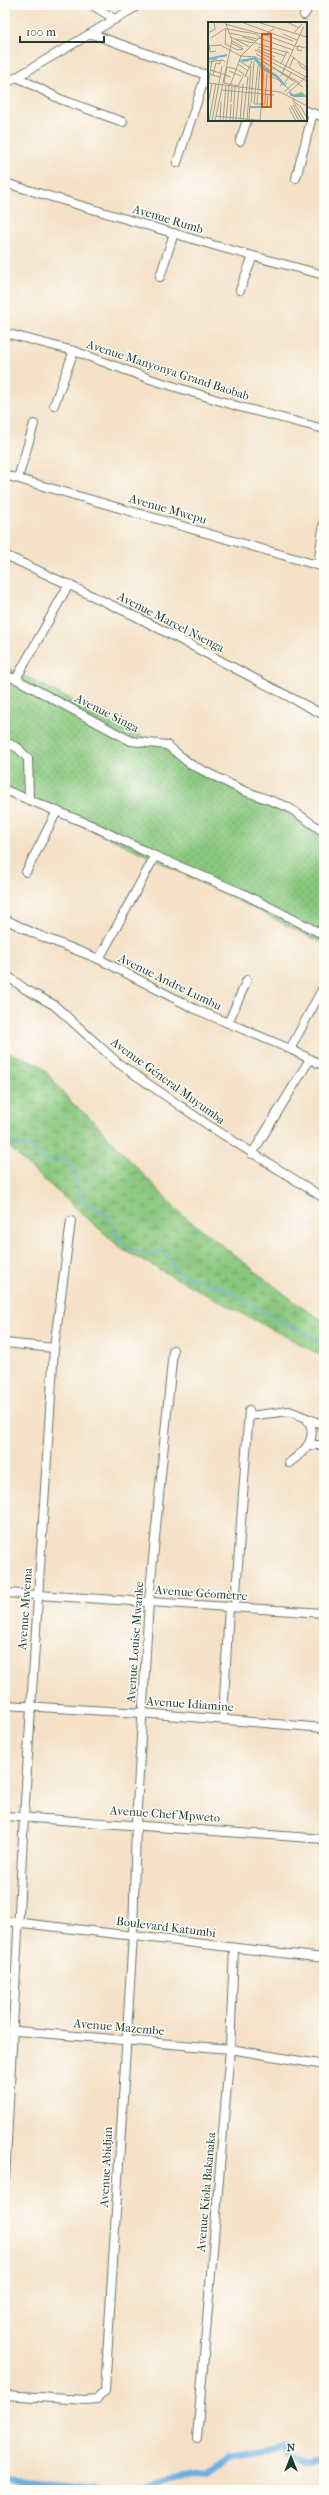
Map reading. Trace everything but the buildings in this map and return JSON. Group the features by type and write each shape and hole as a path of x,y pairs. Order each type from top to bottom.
{"street":[{"path":"92,5 115,19"},
{"path":"5,84 139,5"},
{"path":"304,15 310,5"},
{"path":"92,34 207,75 177,163"},
{"path":"17,77 60,99 123,122"},
{"path":"296,178 310,112 324,117"},
{"path":"240,141 247,121"},
{"name":"Avenue Rumb","path":"5,183 253,256 324,275"},
{"path":"160,277 174,233"},
{"path":"240,290 253,256"},
{"name":"Avenue Manyonya Grand Baobab","path":"5,333 74,351 225,402 324,429"},
{"path":"54,405 74,351"},
{"path":"18,478 34,424"},
{"name":"Avenue Mwepu","path":"5,475 321,566"},
{"path":"321,566 324,522"},
{"name":"Avenue Marcel Nsenga","path":"5,555 137,617 324,715"},
{"path":"16,679 69,584"},
{"name":"Avenue Singa","path":"5,676 16,679 131,741 167,745 190,764 242,790 288,807 324,832"},
{"path":"5,742 18,748 28,759 29,800"},
{"path":"5,790 57,811 155,856 244,894 324,935"},
{"path":"26,872 57,811"},
{"path":"98,959 155,856"},
{"name":"Avenue Andre Lumbu","path":"5,919 33,933 98,959 188,1006 290,1049 324,1066"},
{"name":"Avenue Géneral Muyumba","path":"5,974 25,989 54,1005 118,1063 252,1154 324,1198"},
{"path":"228,1023 247,980"},
{"path":"290,1049 324,986"},
{"path":"252,1154 310,1059"},
{"name":"Avenue Mwema","path":"5,2178 9,2030 19,1922 24,1817 54,1348 71,1221"},
{"path":"5,1343 54,1348"},
{"name":"Avenue Louise Mwanke","path":"133,1935 136,1824 149,1602 173,1350"},
{"path":"223,1718 249,1413 282,1411 324,1425"},
{"path":"289,1463 308,1445 312,1433 307,1419"},
{"path":"308,1445 324,1445"},
{"name":"Avenue Géomètre","path":"5,1593 324,1613"},
{"name":"Avenue Idiamine","path":"5,1706 31,1706 223,1718 324,1728"},
{"name":"Avenue Chef Mpweto","path":"5,1816 136,1824 324,1839"},
{"name":"Boulevard Katumbi","path":"5,1921 324,1958"},
{"name":"Avenue Abidjan","path":"5,2395 85,2400 99,2397 104,2391 125,2039 133,1935"},
{"name":"Avenue Kiola Bakanaka","path":"197,2438 230,2049 234,1948"},
{"name":"Avenue Mazembe","path":"9,2030 230,2049 324,2065"}],"green space":[{"path":"5,666 324,830 324,944 149,856 5,791"},
{"path":"5,1051 39,1064 71,1102 90,1118 179,1212 300,1306 324,1321 324,1357 123,1250 23,1161 5,1142"}],"waterway":[{"path":"5,1135 9,1142 31,1149 46,1160 55,1162 61,1158 66,1161 73,1170 80,1198 108,1216 117,1236 132,1250 147,1255 161,1252 174,1263 173,1268 181,1274 229,1290 241,1299 324,1344"},
{"path":"118,2490 208,2474 228,2455 285,2445 286,2455 306,2462 321,2459 324,2462"},
{"path":"5,2480 111,2490"}]}
